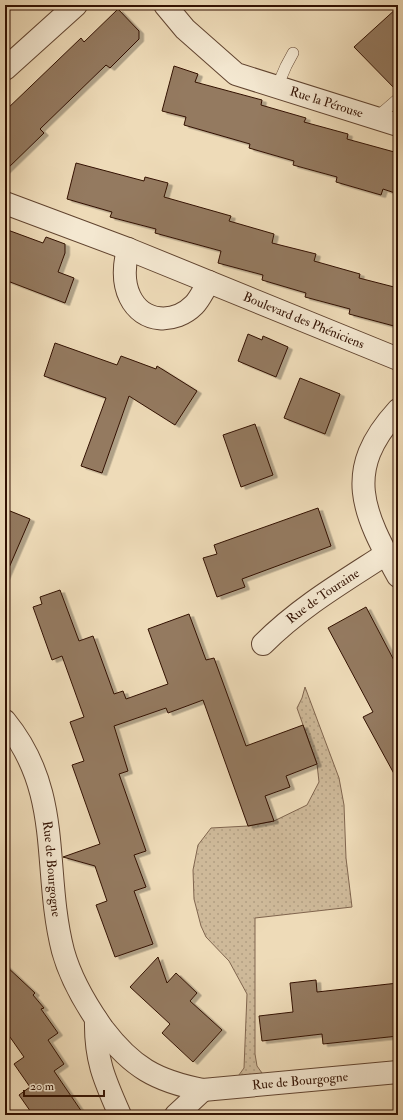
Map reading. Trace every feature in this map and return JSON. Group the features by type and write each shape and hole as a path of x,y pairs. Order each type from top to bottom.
{"street":[{"path":"5,69 76,5"},
{"name":"Rue la Pérouse","path":"165,5 185,29 236,74 398,125"},
{"name":"Boulevard des Phéniciens","path":"5,203 128,249 398,359"},
{"path":"128,249 125,262 125,282 130,298 140,310 157,320 169,320 195,305 209,282"},
{"path":"398,410 379,433 370,450 364,473 365,502 371,524 398,576"},
{"name":"Rue de Touraine","path":"264,644 278,630 313,601 386,554"},
{"name":"Rue de Bourgogne","path":"5,721 16,734 29,755 37,775 48,826 56,910 63,952 81,995 96,1019 113,1042 144,1070 180,1086 203,1090 398,1072"},
{"path":"96,1019 96,1036 102,1074 120,1115"},
{"path":"176,1115 203,1090"}],"lane":[{"name":"Rue la Pérouse","path":"277,87 293,53"},
{"name":"Rue la Pérouse","path":"376,118 398,100"}],"shaded area":[{"path":"305,687 339,778 344,805 346,858 352,907 255,918 255,1054 257,1066 262,1073 236,1079 244,1068 247,994 229,961 206,937 201,926 194,899 193,870 198,845 211,828 248,826 274,821 307,805 319,782 317,764 297,708"}],"building":[{"path":"398,7 398,92 354,47"},
{"path":"118,9 139,31 139,39 110,68 106,65 40,129 44,133 5,171 5,111 81,38 84,42"},
{"path":"174,66 198,74 195,82 262,100 261,105 306,118 304,122 348,134 347,139 398,153 398,194 383,189 381,195 336,182 337,177 293,165 294,161 249,148 250,144 184,125 186,117 162,111"},
{"path":"76,163 144,181 145,177 168,183 164,197 231,216 229,221 274,234 272,243 316,254 314,261 360,274 359,278 398,288 398,312 394,326 349,314 350,309 305,297 306,293 262,280 263,275 218,263 221,251 155,233 156,229 110,217 112,212 67,199"},
{"path":"5,229 43,243 46,237 65,244 65,253 58,272 74,278 65,303 5,280"},
{"path":"248,334 262,340 263,336 288,347 276,377 238,361"},
{"path":"55,343 117,365 121,356 156,369 157,366 197,391 175,425 129,396 102,473 81,466 106,398 44,376"},
{"path":"300,378 340,394 325,434 284,418"},
{"path":"255,424 273,475 241,487 223,435"},
{"path":"318,508 331,546 242,579 245,587 217,597 203,558 217,554 214,545"},
{"path":"5,509 30,519 5,577"},
{"path":"60,590 79,641 93,636 114,694 123,691 126,699 168,684 148,629 189,614 206,660 214,658 246,746 303,725 317,764 286,776 290,787 265,796 274,821 248,826 203,700 168,713 166,708 114,726 128,771 119,774 146,851 134,855 146,887 134,891 153,944 115,957 96,905 107,901 95,866 63,857 100,844 72,765 84,761 70,722 84,717 62,656 52,660 33,607 42,604 40,597"},
{"path":"366,607 398,668 398,781 363,717 373,712 328,628"},
{"path":"158,957 167,983 176,973 197,993 190,1001 222,1030 193,1062 162,1033 170,1024 130,987"},
{"path":"5,965 35,993 33,995 44,1008 41,1009 58,1033 48,1040 64,1064 54,1071 84,1115 33,1115 19,1095 30,1087 14,1064 24,1057 5,1030"},
{"path":"316,980 317,992 398,983 398,1036 323,1044 322,1034 262,1041 259,1016 293,1012 290,983"}]}
